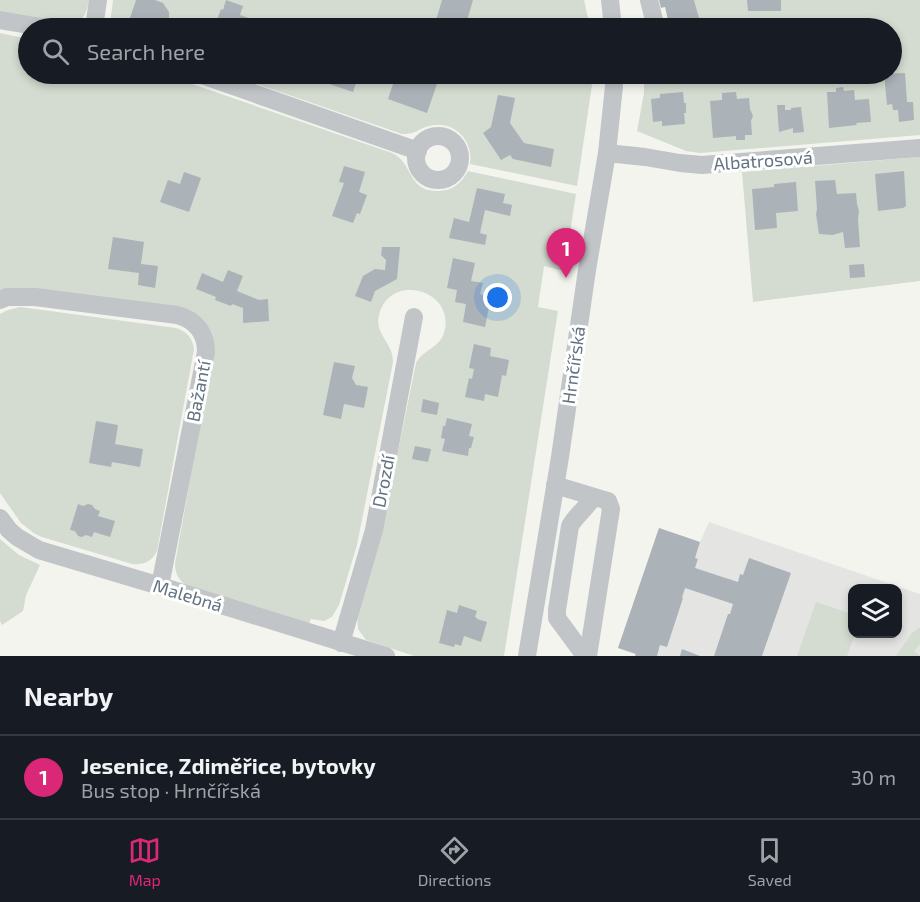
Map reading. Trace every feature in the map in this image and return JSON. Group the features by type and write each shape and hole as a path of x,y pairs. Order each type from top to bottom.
{"street":[{"path":"95,18 98,0"},
{"path":"610,0 612,18"},
{"path":"649,0 654,18"},
{"path":"0,20 18,23"},
{"path":"227,84 418,151"},
{"name":"Hrnčířská","path":"527,656 607,153 614,84"},
{"name":"Albatrosová","path":"607,153 702,165 920,148"},
{"name":"Bažantí","path":"0,300 7,297 35,297 177,315 194,322 200,329 206,344 206,352 160,586"},
{"name":"Drozdí","path":"341,643 374,530 414,317"},
{"path":"555,485 608,501 611,508 587,656"},
{"path":"587,656 557,618 556,610 570,526 593,497"},
{"name":"Malebná","path":"0,518 17,537 39,550 386,656"}],"shaded area":[{"path":"0,0 89,0 82,18 32,18 0,12"},
{"path":"113,0 584,0 588,18 111,18"},
{"path":"694,0 920,0 920,135 700,153 686,151 637,131 644,84 902,84 902,18 699,18"},
{"path":"0,33 18,37 18,84 192,84 392,153 405,164 417,184 424,189 433,191 450,189 459,183 468,171 576,194 564,271 544,266 538,307 558,311 504,656 414,656 366,640 358,629 357,614 384,520 416,363 439,342 444,333 445,318 441,306 432,297 420,291 408,290 396,293 385,301 379,315 379,328 391,350 393,362 357,545 339,605 332,617 324,621 311,619 309,624 188,587 177,575 175,564 213,351 204,323 28,288 0,292"},
{"path":"257,84 592,84 577,186 470,164 469,147 465,140 454,129 447,126 429,126 402,134"},
{"path":"920,157 920,281 753,302 742,172"},
{"path":"20,307 176,328 186,333 192,341 194,349 157,551 147,562 132,564 35,534 21,523 0,493 0,314"},
{"path":"709,522 891,584 848,584 848,638 902,638 902,588 920,594 920,656 635,656 635,654 618,648 659,528 700,542"},
{"path":"0,539 19,555 40,565 26,595 23,611 2,625 0,621"},
{"path":"816,602 848,613 848,638 854,638 847,656 797,656"},
{"path":"920,627 920,644 914,651 920,656 896,656 911,634"}],"building":[{"path":"136,0 155,0 163,3 169,12 169,18 130,18"},
{"path":"226,0 243,6 240,15 249,18 218,18 221,9 223,10"},
{"path":"442,0 473,0 468,18 437,18"},
{"path":"659,0 694,0 699,18 668,18 665,7 661,8"},
{"path":"747,0 781,0 781,11 748,11"},
{"path":"902,73 905,73 907,102 913,102 914,120 899,122 898,110 893,110 892,104 887,105 885,84 902,84"},
{"path":"329,84 356,84 353,92"},
{"path":"393,84 437,84 427,113 388,99"},
{"path":"843,87 844,91 854,90 855,100 869,99 871,122 829,128 827,92 836,92 836,88"},
{"path":"683,92 684,103 686,103 685,124 662,126 662,121 653,122 651,99 660,98 660,94"},
{"path":"736,92 737,99 749,98 753,116 752,135 745,135 745,140 736,140 736,136 713,138 710,101 722,100 722,93"},
{"path":"498,95 515,98 510,123 524,143 554,149 551,167 513,159 510,155 501,160 483,133 491,127"},
{"path":"777,105 785,105 785,110 801,107 804,132 793,133 793,128 779,132"},
{"path":"344,166 365,172 359,192 367,195 360,214 357,213 353,223 332,216 344,183 339,182"},
{"path":"904,171 906,206 878,211 875,174"},
{"path":"184,172 201,178 189,212 160,202 168,180 180,184"},
{"path":"835,180 837,194 856,193 860,247 845,248 843,232 833,235 819,234 815,181"},
{"path":"796,182 798,211 776,213 777,228 755,230 752,189"},
{"path":"477,188 505,194 503,203 512,205 510,216 485,210 480,233 487,235 485,245 449,238 454,218 469,222"},
{"path":"113,237 144,242 141,264 158,266 155,288 138,285 139,273 108,269"},
{"path":"382,247 400,247 397,279 375,291 371,302 355,296 363,276 375,269 385,270 386,260 381,255"},
{"path":"453,258 475,263 471,281 483,283 480,294 491,297 485,327 463,322 466,304 455,302 457,290 447,288"},
{"path":"864,264 865,277 850,278 849,265"},
{"path":"228,270 243,276 237,291 259,300 268,299 269,321 243,323 243,308 215,300 216,297 196,289 202,273 223,282"},
{"path":"474,344 491,348 490,356 509,360 506,376 502,375 498,397 485,394 484,401 465,397 469,378 472,379 474,369 469,368"},
{"path":"334,362 355,366 352,378 356,385 368,387 364,408 344,404 341,419 323,415"},
{"path":"423,399 439,403 437,415 421,412"},
{"path":"447,418 472,424 469,436 474,437 468,456 442,451 445,439 441,438"},
{"path":"96,421 118,425 115,444 143,449 140,467 112,462 111,467 89,463"},
{"path":"415,446 431,449 428,462 412,459"},
{"path":"78,504 92,505 100,511 98,516 115,521 110,537 94,532 92,537 86,535 82,537 70,530"},
{"path":"659,528 700,542 695,558 698,559 695,568 738,582 749,558 791,573 762,656 714,656 733,604 685,588 667,647 660,645 657,656 635,656 636,654 618,648"},
{"path":"459,605 477,611 475,617 487,622 481,642 464,636 461,646 455,644 454,647 439,643 447,610 457,613"},
{"path":"682,649 700,656 680,656"}],"place":[{"name":"Jesenice, Zdiměřice, bytovky","path":"566,278"}]}
